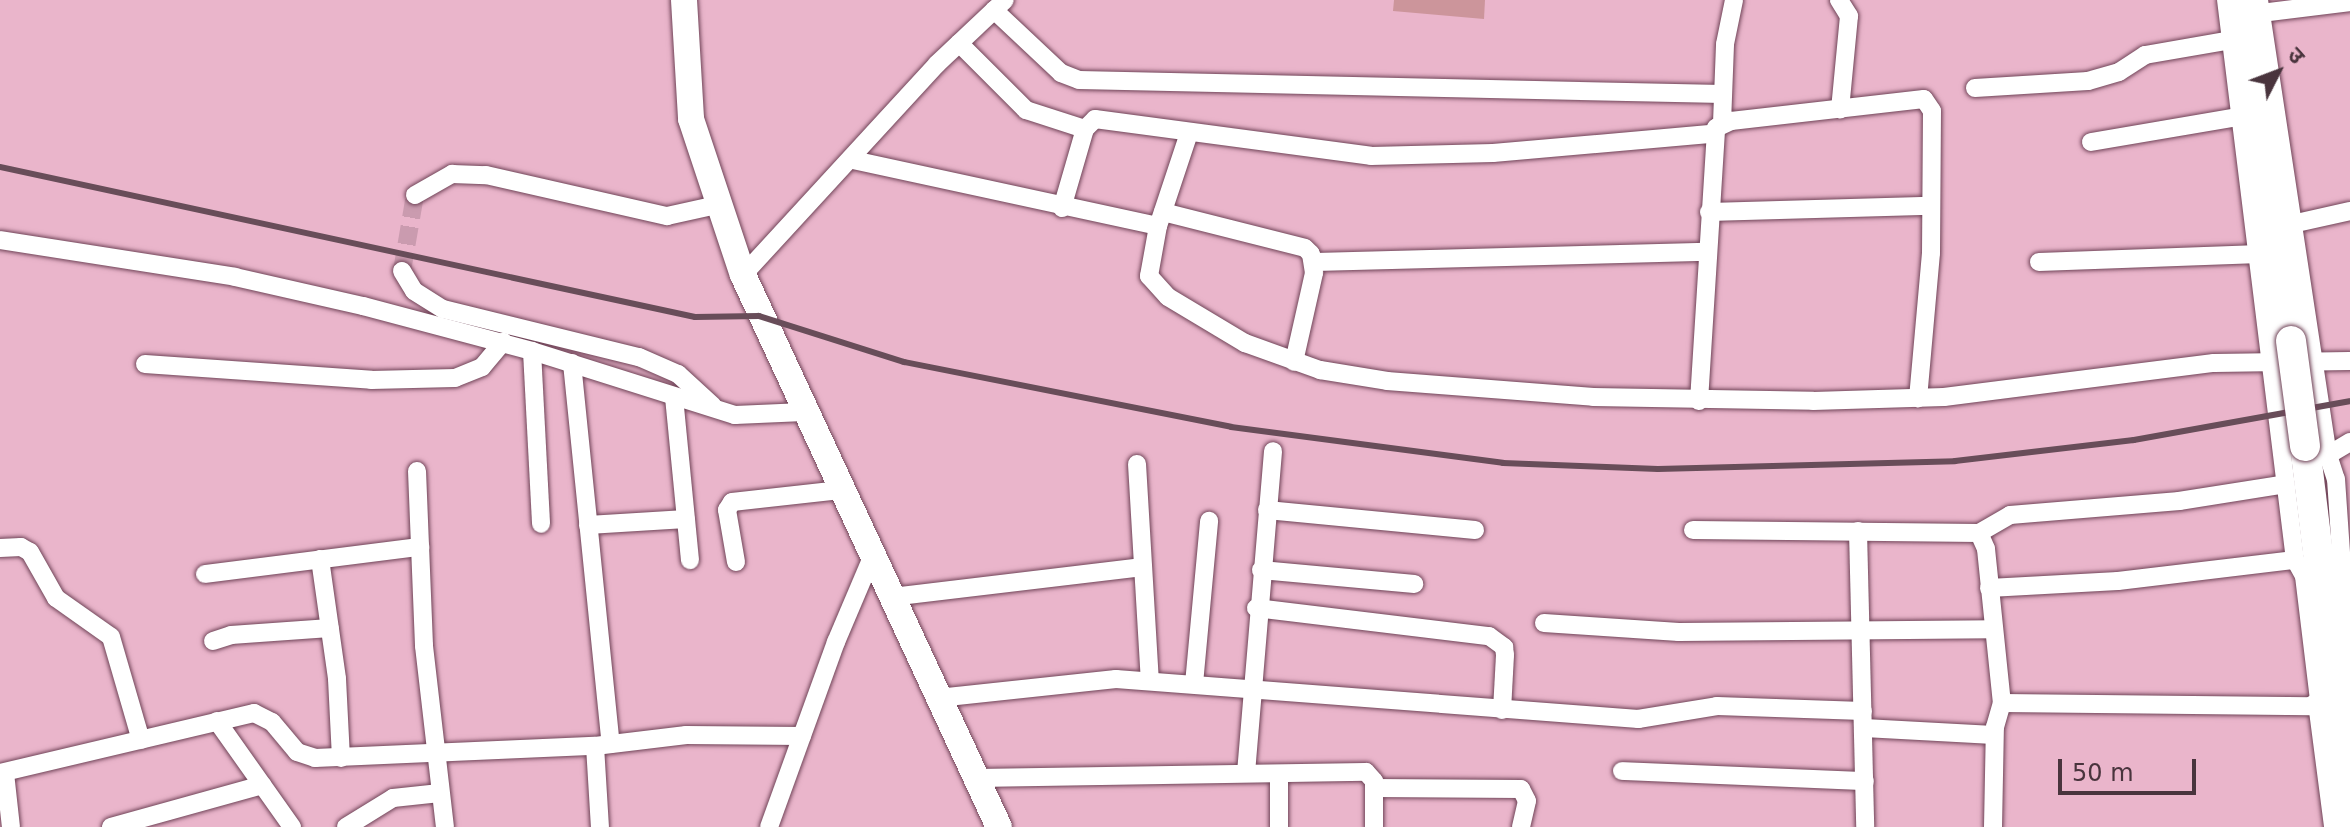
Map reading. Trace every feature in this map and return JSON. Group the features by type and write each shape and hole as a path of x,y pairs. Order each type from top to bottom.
{"main road":[{"path":"2254,4 2293,354 2330,448 2350,817"}],"street":[{"path":"684,0 691,119 717,205 743,275 840,490 999,827"},
{"path":"1699,401 1709,212 1734,0"},
{"path":"1839,0 1849,16 1840,110"},
{"path":"2226,0 2260,254 2293,354"},
{"path":"2333,827 2304,576 2295,560 2286,484 2293,354 2292,224 2254,4 2350,2"},
{"path":"743,275 959,43 1000,5 1061,73 1079,80 1723,94"},
{"path":"1975,88 2088,81 2119,72 2145,55 2231,40"},
{"path":"959,43 1026,110 1085,129"},
{"path":"1062,208 1085,129 1103,118 1189,133 1371,156 1509,152 1717,129 1924,99 1930,103 1930,206 1918,398"},
{"path":"2091,142 2243,116"},
{"path":"1189,133 1148,268 1157,288 1245,343 1294,362 1387,381 1699,401 1918,398 2293,354 2350,361"},
{"path":"853,160 1062,208 1161,219 1305,248 1315,262 1294,362"},
{"path":"415,195 452,174 475,175 667,216 717,205"},
{"path":"1709,212 1930,206"},
{"path":"2292,224 2350,211"},
{"path":"0,240 235,277 503,342 715,408 766,417 804,412"},
{"path":"1315,262 1707,252"},
{"path":"2039,262 2260,254"},
{"path":"402,271 414,291 443,309 639,357 678,374 715,408"},
{"path":"145,364 371,380 455,378 482,367 503,342"},
{"path":"532,351 541,524"},
{"path":"572,363 588,525 603,745 600,827"},
{"path":"674,397 690,560"},
{"path":"2330,448 2348,598 2342,606 2350,685"},
{"path":"1246,773 1256,608 1273,451"},
{"path":"1137,464 1150,681"},
{"path":"417,471 434,754 445,827"},
{"path":"1693,530 1979,533 2010,515 2179,501 2286,484"},
{"path":"736,562 727,510 732,502 840,490"},
{"path":"1267,510 1475,530"},
{"path":"588,525 686,519"},
{"path":"1194,684 1209,521"},
{"path":"1858,531 1865,827"},
{"path":"1979,533 1989,588 2002,703 1994,735 1993,827"},
{"path":"0,548 21,547 30,552 56,598 111,637 141,740"},
{"path":"205,574 420,547"},
{"path":"769,827 872,557"},
{"path":"320,559 330,628 341,758"},
{"path":"1989,588 2118,581 2295,560"},
{"path":"891,597 1142,567"},
{"path":"1261,570 1414,584"},
{"path":"1256,608 1489,636 1504,647 1502,710"},
{"path":"1544,623 1679,632 1993,629"},
{"path":"213,641 231,635 330,628"},
{"path":"938,698 1076,680 1150,681 1638,719 1717,706 1994,735"},
{"path":"2002,703 2318,702"},
{"path":"11,827 2,773 217,721 263,715 297,752 341,758 603,745 686,735 802,736"},
{"path":"217,721 292,827"},
{"path":"1622,771 1865,781"},
{"path":"976,778 1366,772 1372,775 1374,788 1374,827"},
{"path":"1279,774 1279,827"},
{"path":"111,827 262,785"},
{"path":"1374,788 1521,789 1527,801 1521,827"},
{"path":"346,827 393,798 440,793"}],"building":[{"path":"1394,0 1485,0 1484,19 1393,11"}],"tunnel":[{"path":"402,271 415,195"}],"railway":[{"path":"0,167 695,317 759,316 904,362 1231,427 1503,463 1658,469 1955,461 2134,440 2350,401"}]}
